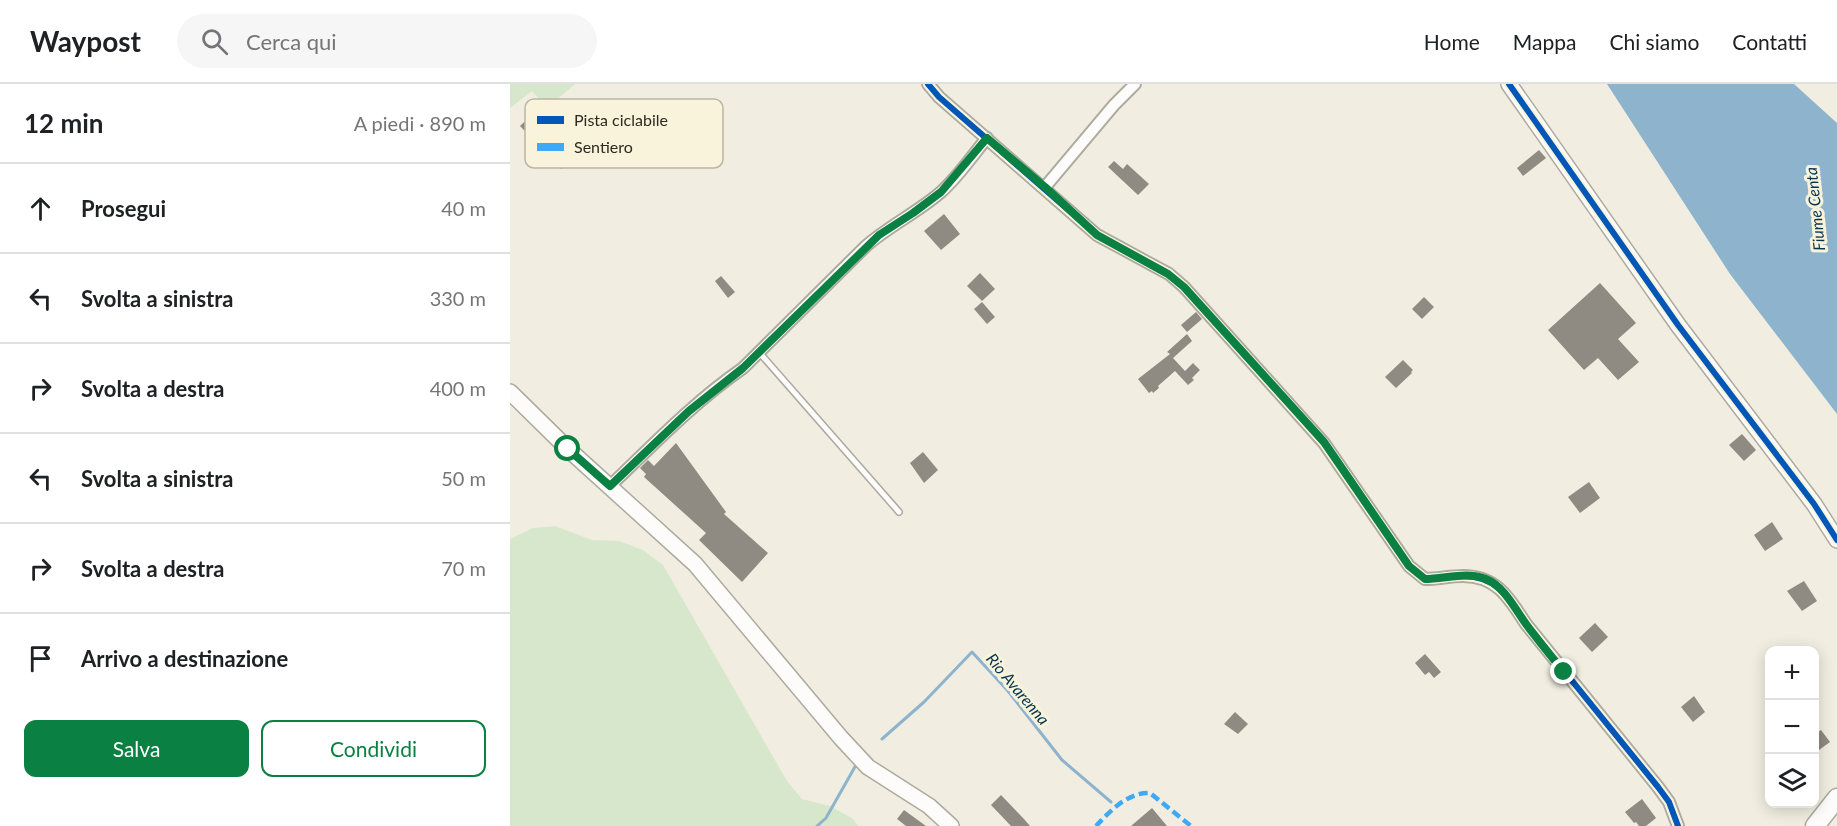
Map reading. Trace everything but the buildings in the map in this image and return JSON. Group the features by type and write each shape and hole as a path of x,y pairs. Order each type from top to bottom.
{"main road":[{"path":"1509,84 1678,325 1814,504 1837,540"},
{"path":"510,392 568,449 696,564 833,730 868,766 929,806 951,826"},
{"path":"1815,826 1837,798"}],"street":[{"path":"928,84 939,97 1045,187 1097,235 1168,274 1184,287 1324,442 1409,566 1419,576 1425,579 1473,576 1494,583 1658,787 1669,802 1678,826"},
{"path":"1045,187 1114,105 1135,84"},
{"path":"610,486 689,411 743,368 879,235 941,192 987,138"}],"lane":[{"path":"758,351 899,512"}],"green space":[{"path":"510,84 575,84 558,99 539,99 532,91 510,108"},
{"path":"555,526 592,540 619,541 643,550 663,565 787,781 802,799 830,806 852,818 858,826 510,826 510,539 533,528"}],"water":[{"name":"Fiume Centa","path":"1607,84 1794,84 1837,123 1837,414 1730,274"}],"waterway":[{"name":"Rio Avarenna","path":"882,739 924,702 972,652 1008,691 1062,760 1111,802"},
{"path":"817,826 826,818 856,765"}],"marked path":[{"path":"1096,826 1127,799 1150,793 1191,826"}],"cycle path":[{"path":"928,84 939,97 1097,235 1169,274 1184,287 1324,443 1409,566 1425,579 1475,577 1501,590 1658,787 1669,802 1678,826"},
{"path":"1509,84 1678,325 1814,504 1837,540"}],"route":[{"path":"568,449 610,486 689,411 743,368 866,246 941,192 987,138 1097,235 1168,274 1184,287 1324,442 1409,566 1419,576 1425,579 1473,576 1494,583 1513,604 1564,672"}]}
